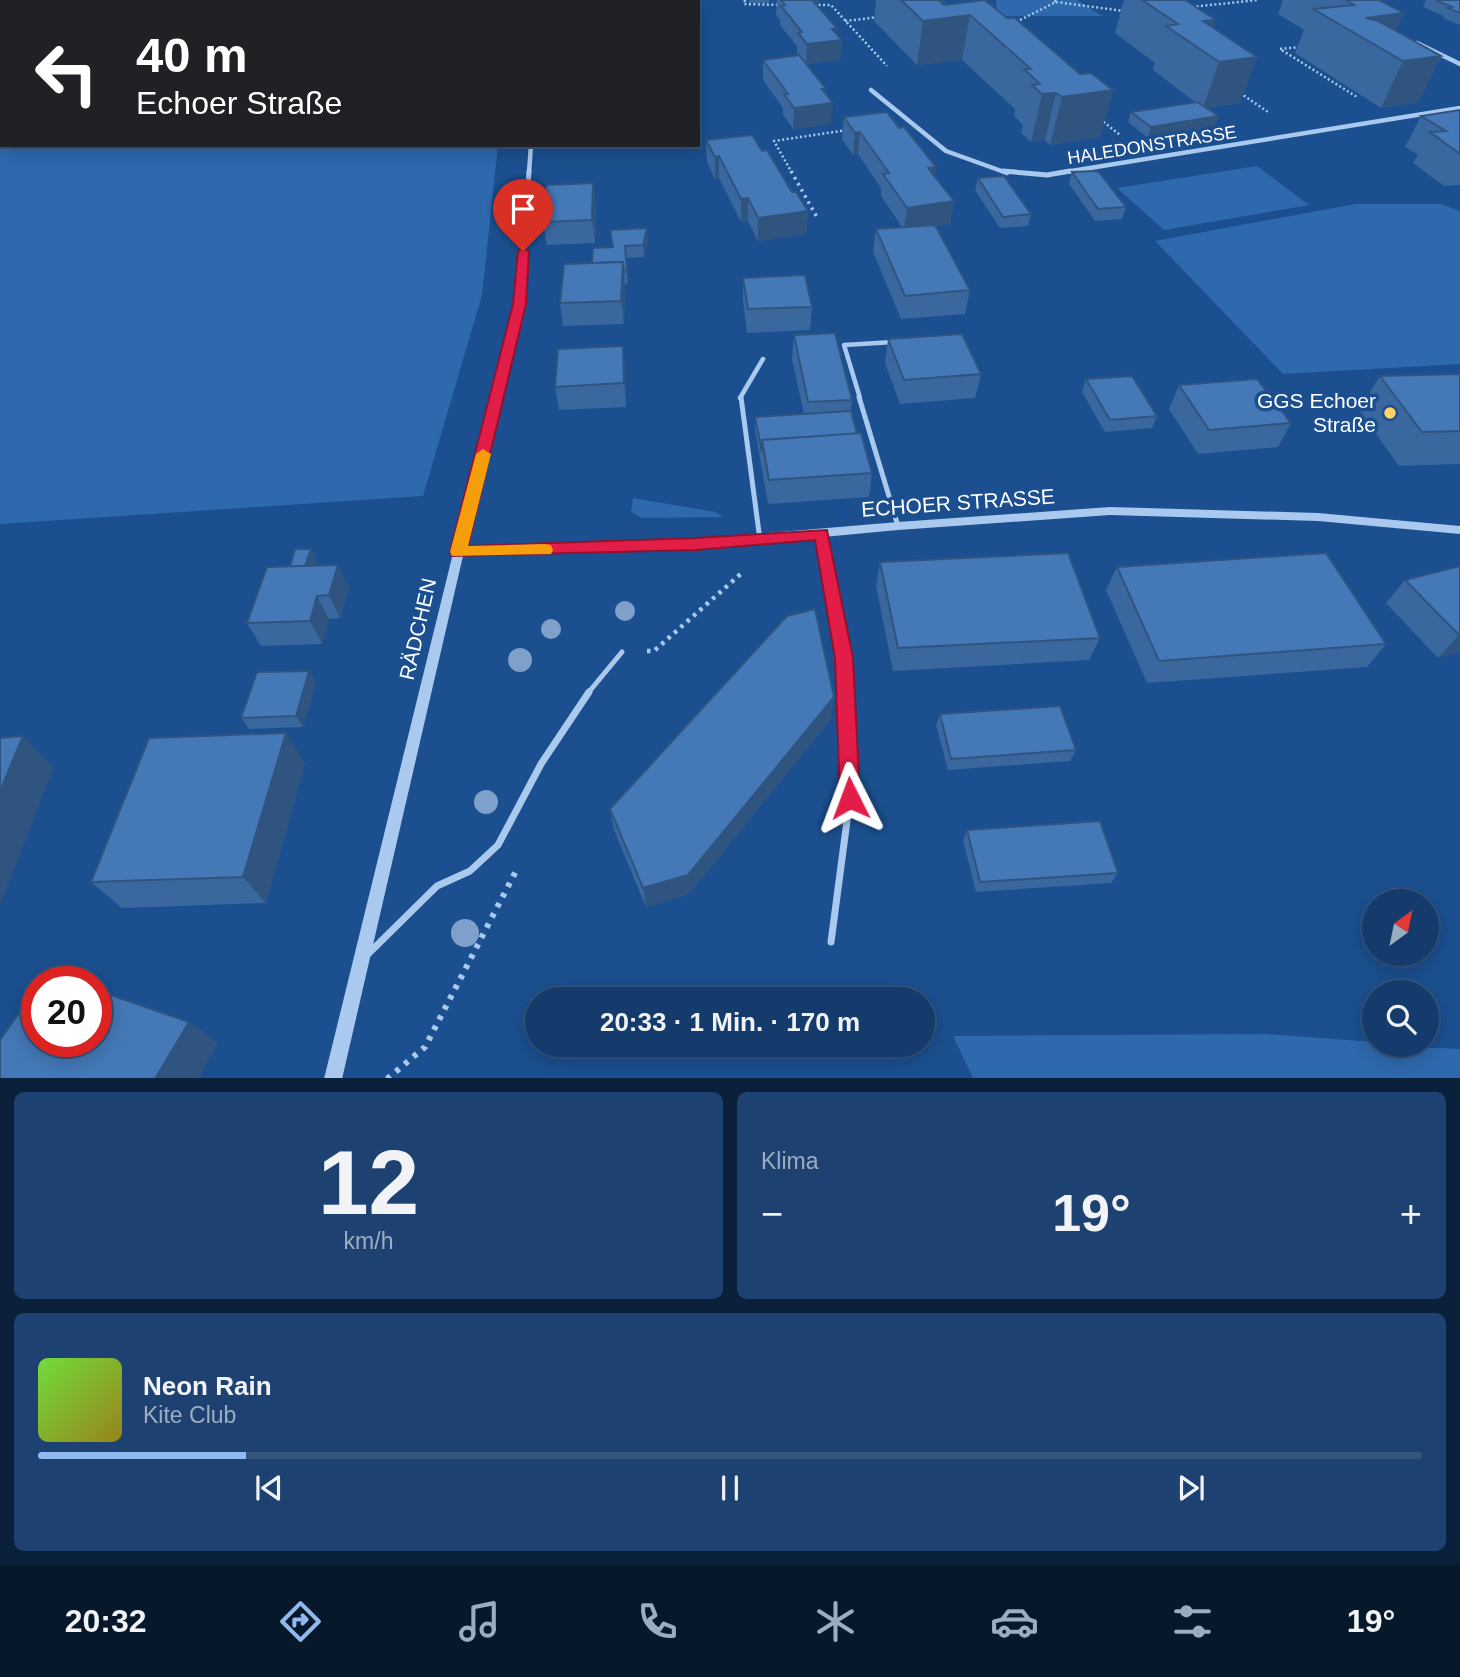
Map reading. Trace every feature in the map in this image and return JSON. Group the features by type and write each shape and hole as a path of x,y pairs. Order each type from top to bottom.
{"street":[{"path":"1410,40 1460,64"},
{"name":"HALEDONSTRASSE","path":"871,90 946,150 1010,174 1047,175 1460,108"},
{"name":"RÄDCHEN","path":"333,1078 520,304 531,147"},
{"name":"ECHOER STRASSE","path":"458,552 760,540 898,526 1110,511 1318,517 1460,530"}],"lane":[{"path":"898,526 844,345 899,342"},
{"path":"760,540 740,399 763,359"},
{"path":"822,534 844,658 850,798 831,942"},
{"path":"361,961 437,886 470,871 498,845 541,764 579,704 621,652"}],"path":[{"path":"746,0 744,4 781,5"},
{"path":"1189,7 1257,0"},
{"path":"1010,26 1055,1 1134,10"},
{"path":"806,5 831,5 887,66 871,90"},
{"path":"845,21 880,17"},
{"path":"1304,45 1280,49 1393,119"},
{"path":"1237,91 1301,135"},
{"path":"1094,114 1151,159"},
{"path":"818,219 774,141 856,129"},
{"path":"621,652 654,651 751,564 760,540"},
{"path":"388,1078 425,1047 522,860 498,845"}],"shaded area":[{"path":"996,0 1077,0 1102,16 997,16"},
{"path":"0,147 498,147 482,295 423,496 0,524"},
{"path":"1257,166 1309,205 1164,230 1117,188"},
{"path":"1355,204 1441,204 1460,211 1460,364 1283,374 1155,241"},
{"path":"633,498 715,512 723,517 642,518 631,512"},
{"path":"1268,1034 1362,1041 1362,1057 1439,1057 1439,1048 1460,1049 1460,1078 973,1078 953,1036"}],"building":[{"path":"781,0 816,0 818,2 814,2 837,28 832,29 842,40 807,44 798,33 802,32 781,6 785,5"},
{"path":"901,0 945,0 940,1 944,5 985,0 1007,18 1015,18 1080,74 1091,73 1113,90 1062,97 1056,93 1042,94 1032,85 1040,84 1024,69 1031,69 970,15 923,21"},
{"path":"1142,0 1185,0 1216,20 1203,21 1257,57 1219,62 1166,26 1178,24"},
{"path":"1346,0 1379,0 1404,13 1366,18 1378,21 1441,56 1403,61 1313,9 1354,5"},
{"path":"1435,0 1460,0 1460,13 1448,8 1452,7"},
{"path":"799,55 826,89 822,89 833,103 794,108 784,94 788,94 763,60"},
{"path":"1197,102 1219,116 1151,127 1131,112"},
{"path":"1460,110 1460,154 1430,132 1446,131 1421,116"},
{"path":"887,112 899,128 904,127 936,167 928,168 954,201 907,208 883,174 889,173 860,132 855,133 844,117"},
{"path":"752,135 762,151 767,150 792,192 796,192 808,211 758,218 748,198 741,199 719,156 715,157 706,140"},
{"path":"1098,171 1126,207 1098,209 1072,172"},
{"path":"1004,176 1031,214 1003,217 978,178"},
{"path":"593,183 592,220 543,222 546,185"},
{"path":"935,225 970,290 905,296 876,229"},
{"path":"647,228 643,245 625,246 627,272 624,272 623,262 592,263 593,248 613,247 610,230"},
{"path":"623,262 621,301 560,303 564,264"},
{"path":"805,275 812,307 748,309 743,278"},
{"path":"835,333 852,400 808,402 794,335"},
{"path":"962,334 981,374 904,380 888,339"},
{"path":"623,346 624,383 555,387 558,349"},
{"path":"1460,374 1460,431 1422,432 1380,376"},
{"path":"1132,376 1157,416 1110,420 1086,379"},
{"path":"1257,379 1291,423 1209,430 1179,385"},
{"path":"851,411 857,434 762,440 762,452 755,417"},
{"path":"861,433 872,473 769,480 762,440"},
{"path":"295,549 311,549 305,566 290,567"},
{"path":"1068,553 1100,638 898,648 880,562"},
{"path":"1326,553 1386,644 1159,661 1117,567"},
{"path":"338,565 329,595 317,596 310,621 247,623 267,567"},
{"path":"1460,566 1460,635 1459,635 1405,580"},
{"path":"815,609 834,697 688,875 643,888 610,809 787,616"},
{"path":"309,671 296,716 241,718 257,672"},
{"path":"1060,706 1076,750 951,759 940,714"},
{"path":"286,733 243,877 91,882 149,738"},
{"path":"23,736 0,791 0,738"},
{"path":"1100,821 1118,873 980,882 967,830"},
{"path":"112,996 189,1022 156,1078 0,1078 0,1040 21,1010 21,1057 112,1057"}],"slow traffic":[{"path":"483,454 458,552 545,550"}],"place":[{"name":"GGS Echoer Straße","path":"1390,413"}],"route":[{"path":"523,251 520,304 458,552 696,544 822,534 844,658 850,798"}]}
